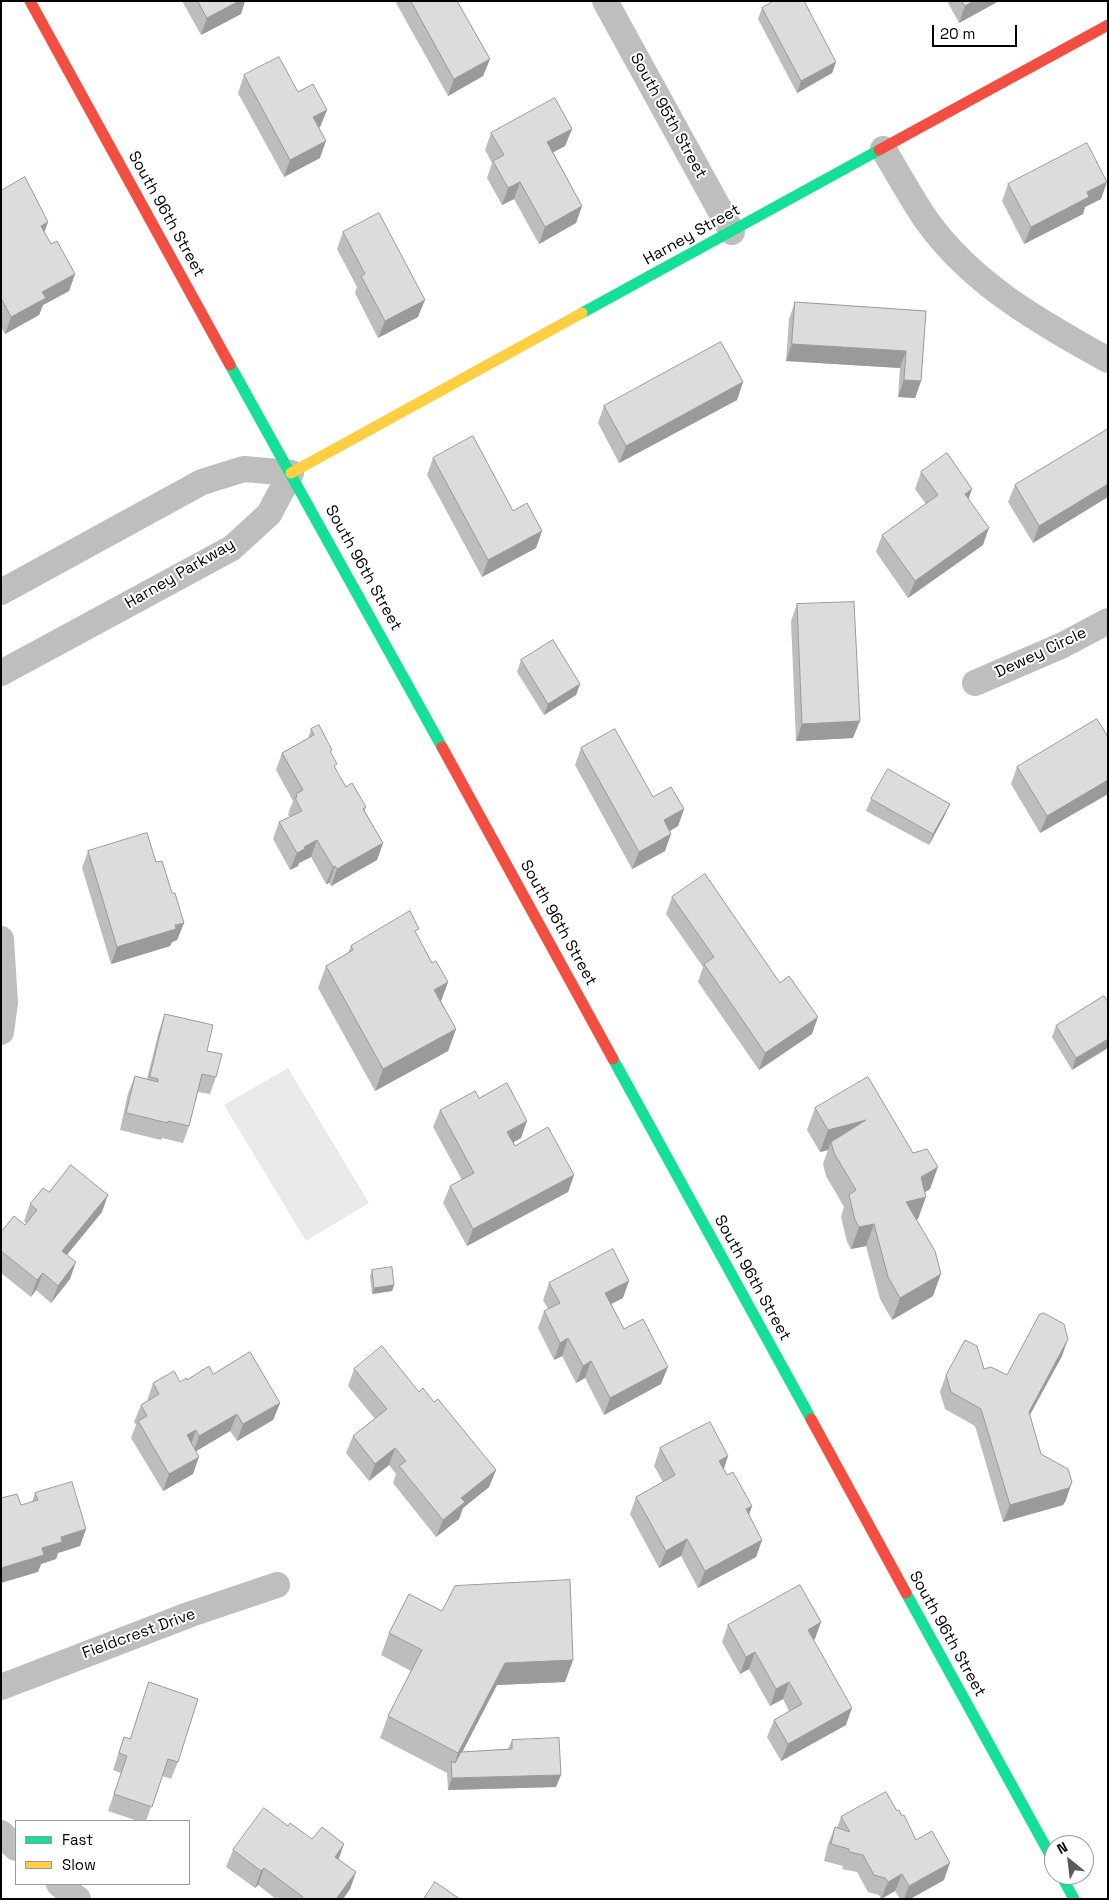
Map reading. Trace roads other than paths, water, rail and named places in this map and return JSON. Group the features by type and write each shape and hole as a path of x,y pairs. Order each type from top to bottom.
{"street":[{"name":"South 96th Street","path":"30,1 1044,1844"},
{"name":"South 95th Street","path":"605,1 732,232"},
{"name":"Harney Street","path":"291,473 1108,25"},
{"path":"883,149 927,221 974,272 1016,307 1108,360"},
{"path":"1,592 202,482 244,469 291,473"},
{"name":"Harney Parkway","path":"1,673 232,548 269,514 291,473"},
{"name":"Dewey Circle","path":"974,683 1063,645 1108,621"},
{"path":"1,939 5,1003 1,1032"},
{"name":"Fieldcrest Drive","path":"1,1686 191,1614 277,1585"},
{"path":"1,1833 15,1847"},
{"path":"60,1885 78,1899"},
{"path":"1066,1885 1074,1899"}]}
